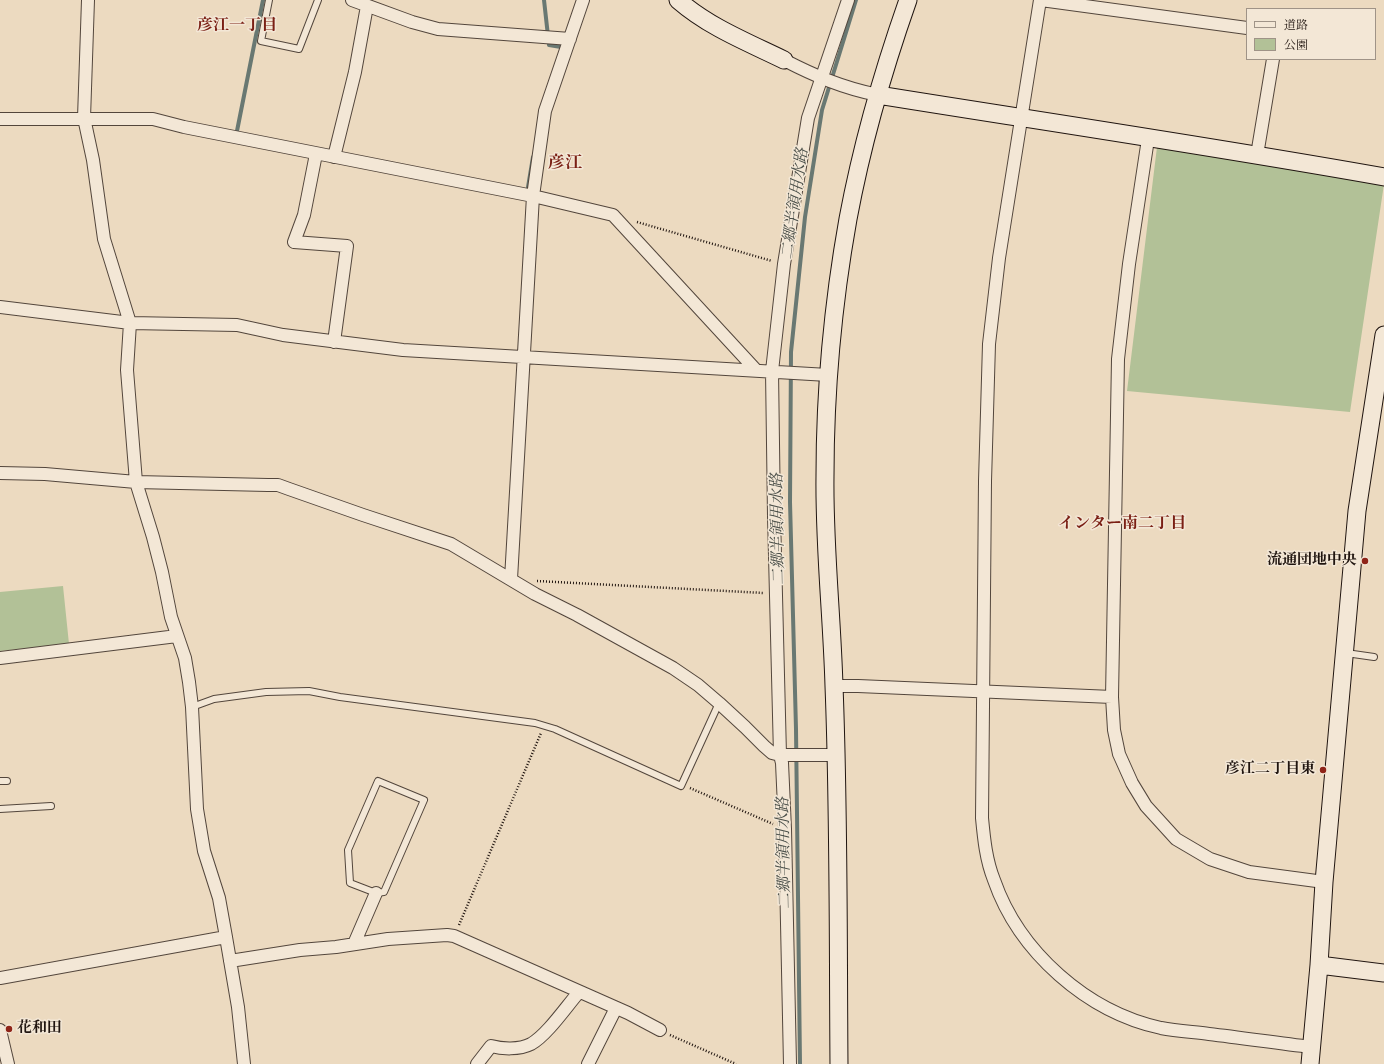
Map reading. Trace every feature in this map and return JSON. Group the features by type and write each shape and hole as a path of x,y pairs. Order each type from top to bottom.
{"street":[{"path":"88,0 84,118 93,160 104,240 130,323 127,370 136,482 162,572 170,617 185,658 192,707 197,810 204,851 219,898 238,1007 244,1064"},
{"path":"352,0 412,22 438,29 570,39"},
{"path":"511,579 532,196 545,111 583,0"},
{"path":"678,0 722,30 821,79 856,91 1148,139 1257,155 1384,177"},
{"path":"790,1064 785,829 782,763 780,755 772,371 784,264 808,118 848,0"},
{"path":"839,1064 839,887 836,755 824,477 828,375 838,278 849,216 878,95 908,0"},
{"path":"1246,28 1040,0 999,258 989,344 985,481 982,818 986,856 994,881 1018,930 1047,964 1079,991 1120,1014 1161,1028 1311,1047"},
{"path":"334,157 355,72 367,6"},
{"path":"1257,155 1273,60"},
{"path":"0,119 153,119 184,127 316,154 532,196 613,215 755,369"},
{"path":"1148,139 1128,264 1118,359 1112,697 1114,730 1119,754 1132,783 1146,806 1176,839 1210,859 1249,872 1324,882"},
{"path":"316,154 304,215 294,242 347,246 334,342"},
{"path":"0,308 130,323 237,325 282,335 402,350 755,369 828,375"},
{"path":"1310,1064 1319,965 1324,882 1357,511 1384,336"},
{"path":"0,473 45,474 136,482 278,485 451,544 535,594 577,614 656,658 698,685 772,753 780,755 836,755"},
{"path":"0,658 177,636"},
{"path":"834,686 1112,697"},
{"path":"354,944 376,893"},
{"path":"230,961 300,950 388,939 447,935 454,936 616,1008 660,1030"},
{"path":"0,978 226,937"},
{"path":"1319,965 1384,973"},
{"path":"477,1064 491,1046 508,1048 531,1044 543,1035 579,992"},
{"path":"588,1064 616,1008"},
{"path":"0,1030 8,1064"}],"lane":[{"path":"269,0 261,41 299,49 318,0"},
{"path":"1345,653 1374,657"},
{"path":"192,707 214,699 266,692 309,691 340,697 545,726 681,786 719,703"},
{"path":"378,781 424,800 384,892 376,893 350,883 348,850 378,781"},
{"path":"0,809 51,806"}],"path":[{"path":"635,222 784,264"},
{"path":"534,580 776,594"},
{"path":"454,936 545,726"},
{"path":"682,784 785,829"},
{"path":"660,1030 736,1064"}],"green space":[{"path":"1157,147 1384,184 1350,412 1127,391"},
{"path":"63,586 69,644 0,651 0,592"}],"waterway":[{"path":"237,131 263,0"},
{"path":"544,0 549,45 561,47 561,50"},
{"name":"二郷半領用水路","path":"800,1064 796,729 790,502 791,352 805,217 822,110 856,0"},
{"path":"528,187 533,157"}],"place":[{"name":"流通団地中央","path":"1365,561"},
{"name":"彦江二丁目東","path":"1323,770"},
{"name":"花和田","path":"9,1029"}],"district":[{"name":"彦江一丁目","path":"237,27"},
{"name":"彦江","path":"565,164"},
{"name":"インター南二丁目","path":"1122,525"}]}
